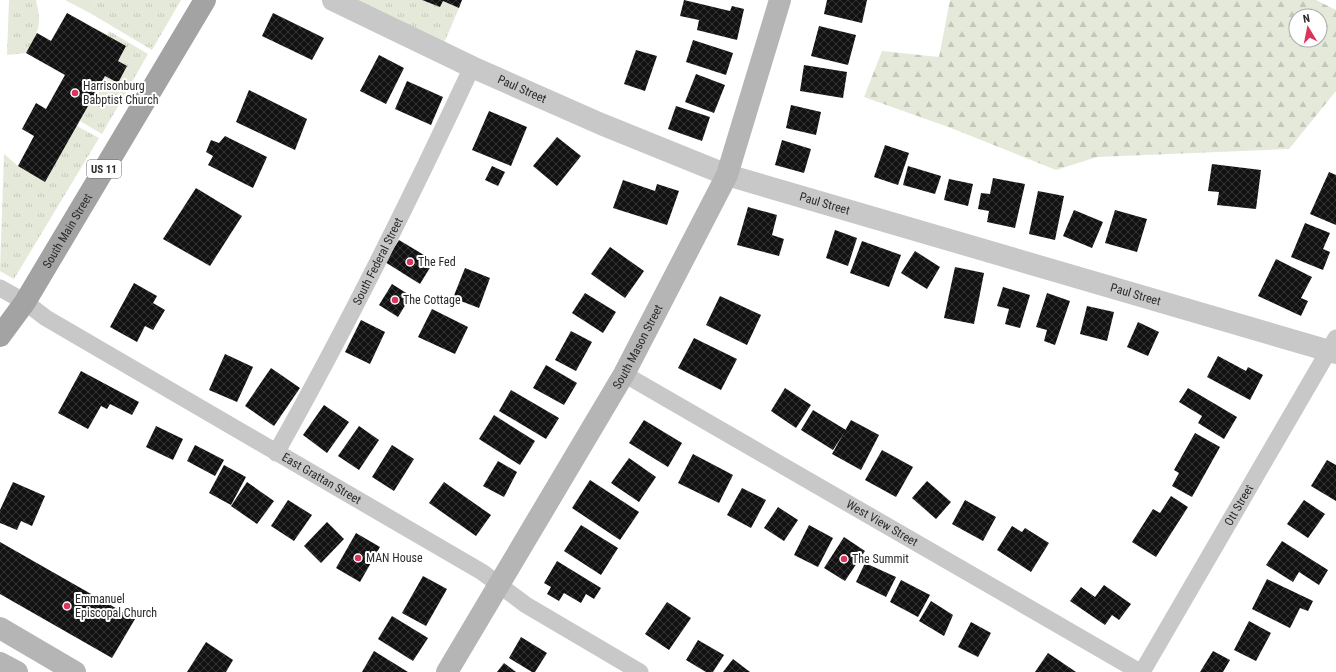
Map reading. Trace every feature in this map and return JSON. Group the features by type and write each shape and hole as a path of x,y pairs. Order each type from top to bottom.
{"main road":[{"name":"South Main Street","path":"0,336 25,302 205,0"},
{"name":"South Mason Street","path":"447,672 624,374 727,175 780,0"},
{"path":"0,628 75,672"},
{"path":"0,663 17,672"}],"street":[{"name":"Paul Street","path":"332,0 472,67 601,124 727,175 1334,347"},
{"name":"South Federal Street","path":"276,453 312,389 390,238 472,67"},
{"name":"East Grattan Street","path":"0,288 25,302 46,318 482,572 526,605 640,672"},
{"name":"Ott Street","path":"1141,672 1334,347"},
{"name":"West View Street","path":"624,374 1141,672"}],"green space":[{"path":"9,0 36,0 39,16 38,28 26,53 7,55"},
{"path":"65,0 97,0 90,13"},
{"path":"97,0 181,0 152,50 90,13"},
{"path":"353,0 422,0 440,7 443,1 459,8 444,43"},
{"path":"950,0 1316,0 1336,10 1336,91 1289,149 1097,157 1056,170 951,128 864,97 882,51 939,57"},
{"path":"109,31 148,54 102,134 80,121 105,76 118,83 127,67 118,61 126,46 107,35"},
{"path":"77,126 99,138 14,279 0,271 4,154 18,166 45,181"}],"building":[{"path":"422,0 462,0 459,8 443,1 440,7"},
{"path":"684,0 730,11 732,6 744,9 737,40 697,30 699,20 680,16"},
{"path":"827,0 867,0 862,23 824,14"},
{"name":"Harrisonburg Babptist Church","path":"67,13 126,46 118,61 127,66 118,83 105,76 45,182 18,166 34,136 22,129 36,103 46,109 65,75 26,53 37,33 51,41"},
{"path":"273,13 324,38 312,60 262,36"},
{"path":"819,26 856,35 848,65 811,56"},
{"path":"693,40 733,53 726,75 686,62"},
{"path":"636,50 657,56 645,91 624,84"},
{"path":"379,55 404,68 386,104 360,91"},
{"path":"804,65 847,72 843,98 800,91"},
{"path":"696,74 725,85 714,113 685,102"},
{"path":"407,81 443,97 431,125 395,109"},
{"path":"249,90 307,119 295,150 236,122"},
{"path":"791,105 821,112 816,135 786,128"},
{"path":"676,106 710,117 702,141 668,129"},
{"path":"489,111 527,127 511,166 472,150"},
{"path":"225,136 267,157 253,188 208,165 213,156 206,152 211,140 219,143"},
{"path":"557,137 581,156 557,186 533,166"},
{"path":"782,140 811,149 804,173 775,165"},
{"path":"885,145 909,153 898,185 874,177"},
{"path":"1212,164 1261,170 1256,209 1217,205 1219,192 1208,191"},
{"path":"492,166 505,172 498,186 485,180"},
{"path":"908,166 941,176 935,194 903,185"},
{"path":"1329,172 1336,175 1336,225 1310,214"},
{"path":"993,178 1025,184 1015,228 987,222 989,211 978,209 981,193 990,194"},
{"path":"949,179 973,184 968,206 944,200"},
{"path":"623,180 655,191 657,184 679,191 667,225 613,208"},
{"path":"196,188 242,216 210,266 163,239"},
{"path":"1038,191 1064,196 1055,240 1029,234"},
{"path":"748,207 777,215 772,235 784,239 779,256 737,245"},
{"path":"1074,210 1103,222 1092,248 1063,236"},
{"path":"1115,210 1147,219 1137,252 1105,243"},
{"path":"1305,223 1330,233 1323,249 1330,252 1323,270 1291,257"},
{"path":"835,230 857,238 848,266 826,258"},
{"name":"The Fed","path":"399,240 434,261 420,284 385,262"},
{"path":"862,241 901,255 889,287 850,273"},
{"path":"610,247 644,271 625,298 591,274"},
{"path":"915,251 940,267 927,289 901,273"},
{"path":"1276,259 1312,277 1301,298 1308,301 1301,316 1258,296"},
{"path":"955,267 984,273 974,324 944,318"},
{"path":"465,268 490,278 479,308 453,298"},
{"path":"134,283 157,296 153,303 165,310 153,330 145,326 137,342 110,327"},
{"name":"The Cottage","path":"392,284 411,296 398,317 379,305"},
{"path":"1003,287 1030,295 1020,328 1005,324 1009,309 997,306"},
{"path":"585,293 616,312 603,333 572,313"},
{"path":"1047,293 1070,301 1055,345 1044,341 1047,330 1036,327"},
{"path":"720,296 761,315 747,345 706,325"},
{"path":"1087,306 1114,312 1107,341 1080,334"},
{"path":"432,309 468,327 455,354 418,337"},
{"path":"361,320 385,332 370,364 345,352"},
{"path":"1138,322 1159,332 1148,356 1127,347"},
{"path":"571,331 592,342 576,371 555,360"},
{"path":"694,338 737,359 721,390 678,368"},
{"path":"225,354 253,367 237,402 209,390"},
{"path":"1218,356 1246,371 1248,367 1263,375 1250,400 1207,377"},
{"path":"546,365 577,383 564,405 533,388"},
{"path":"271,368 300,388 274,426 245,406"},
{"path":"81,371 139,402 132,415 110,404 107,409 101,406 88,429 58,413"},
{"path":"785,388 811,405 796,428 771,411"},
{"path":"1188,388 1237,417 1224,439 1198,423 1202,416 1179,402"},
{"path":"511,390 559,418 546,439 499,411"},
{"path":"324,405 349,422 327,453 303,435"},
{"path":"813,410 846,430 833,450 801,430"},
{"path":"494,415 535,441 520,465 479,439"},
{"path":"644,420 682,443 668,467 629,443"},
{"path":"851,420 879,435 861,470 832,454"},
{"path":"156,426 183,439 173,460 146,447"},
{"path":"359,426 379,440 359,470 338,456"},
{"path":"1195,433 1220,447 1192,497 1172,486 1179,473 1174,470"},
{"path":"195,445 224,460 215,476 187,461"},
{"path":"392,445 414,459 394,491 372,477"},
{"path":"882,450 913,467 896,497 865,480"},
{"path":"693,454 733,475 719,503 678,483"},
{"path":"629,458 656,477 639,502 611,483"},
{"path":"1327,460 1336,465 1336,501 1311,486"},
{"path":"498,461 517,472 504,497 483,486"},
{"path":"224,465 246,477 231,505 209,493"},
{"path":"590,480 639,512 620,540 572,508"},
{"path":"927,481 951,502 936,519 912,498"},
{"path":"13,482 45,496 32,526 21,521 17,530 0,523 0,510"},
{"path":"247,482 274,501 257,524 231,506"},
{"path":"444,482 491,515 476,536 429,503"},
{"path":"742,488 766,500 751,528 727,515"},
{"path":"1171,496 1188,507 1156,557 1132,542 1153,509 1160,513"},
{"path":"288,500 312,515 294,541 271,526"},
{"path":"965,500 996,517 983,541 952,524"},
{"path":"1304,500 1325,514 1308,538 1287,524"},
{"path":"778,507 798,520 784,541 764,528"},
{"path":"327,522 344,539 321,563 304,546"},
{"path":"581,525 618,548 601,575 564,551"},
{"path":"809,525 833,538 818,567 794,555"},
{"path":"1012,526 1022,532 1025,528 1049,543 1031,572 997,550"},
{"name":"MAN House","path":"356,533 380,547 360,582 336,568"},
{"name":"The Summit","path":"844,537 865,551 845,581 824,568"},
{"path":"1282,541 1328,570 1319,585 1299,572 1293,582 1266,565"},
{"name":"Emmanuel Episcopal Church","path":"0,542 135,619 112,658 0,594"},
{"path":"557,561 601,588 594,599 586,594 581,603 564,593 559,601 547,594 551,587 544,583"},
{"path":"865,563 896,577 886,597 856,582"},
{"path":"423,576 447,589 426,626 402,613"},
{"path":"1267,579 1313,601 1308,611 1300,608 1290,628 1252,609"},
{"path":"901,580 930,595 918,617 890,602"},
{"path":"1104,585 1131,604 1119,620 1112,615 1105,625 1070,601 1081,587 1095,597"},
{"path":"931,601 953,615 944,636 919,621"},
{"path":"667,602 691,618 669,650 645,634"},
{"path":"392,616 428,638 413,661 378,639"},
{"path":"1249,621 1271,633 1256,661 1234,650"},
{"path":"971,622 991,633 978,657 958,647"},
{"path":"521,637 547,653 535,672 532,672 509,658"},
{"path":"698,640 724,655 713,672 706,672 686,660"},
{"path":"206,642 233,660 226,672 187,672"},
{"path":"374,651 408,672 362,672"},
{"path":"1213,651 1230,660 1223,672 1200,672"},
{"path":"1048,653 1076,672 1035,672"},
{"path":"733,659 750,672 723,672"},
{"path":"504,663 516,672 497,672"}],"place":[{"name":"Harrisonburg Babptist Church","path":"75,93"},
{"name":"The Fed","path":"410,262"},
{"name":"The Cottage","path":"395,300"},
{"name":"MAN House","path":"358,558"},
{"name":"The Summit","path":"844,559"},
{"name":"Emmanuel Episcopal Church","path":"67,606"}]}
